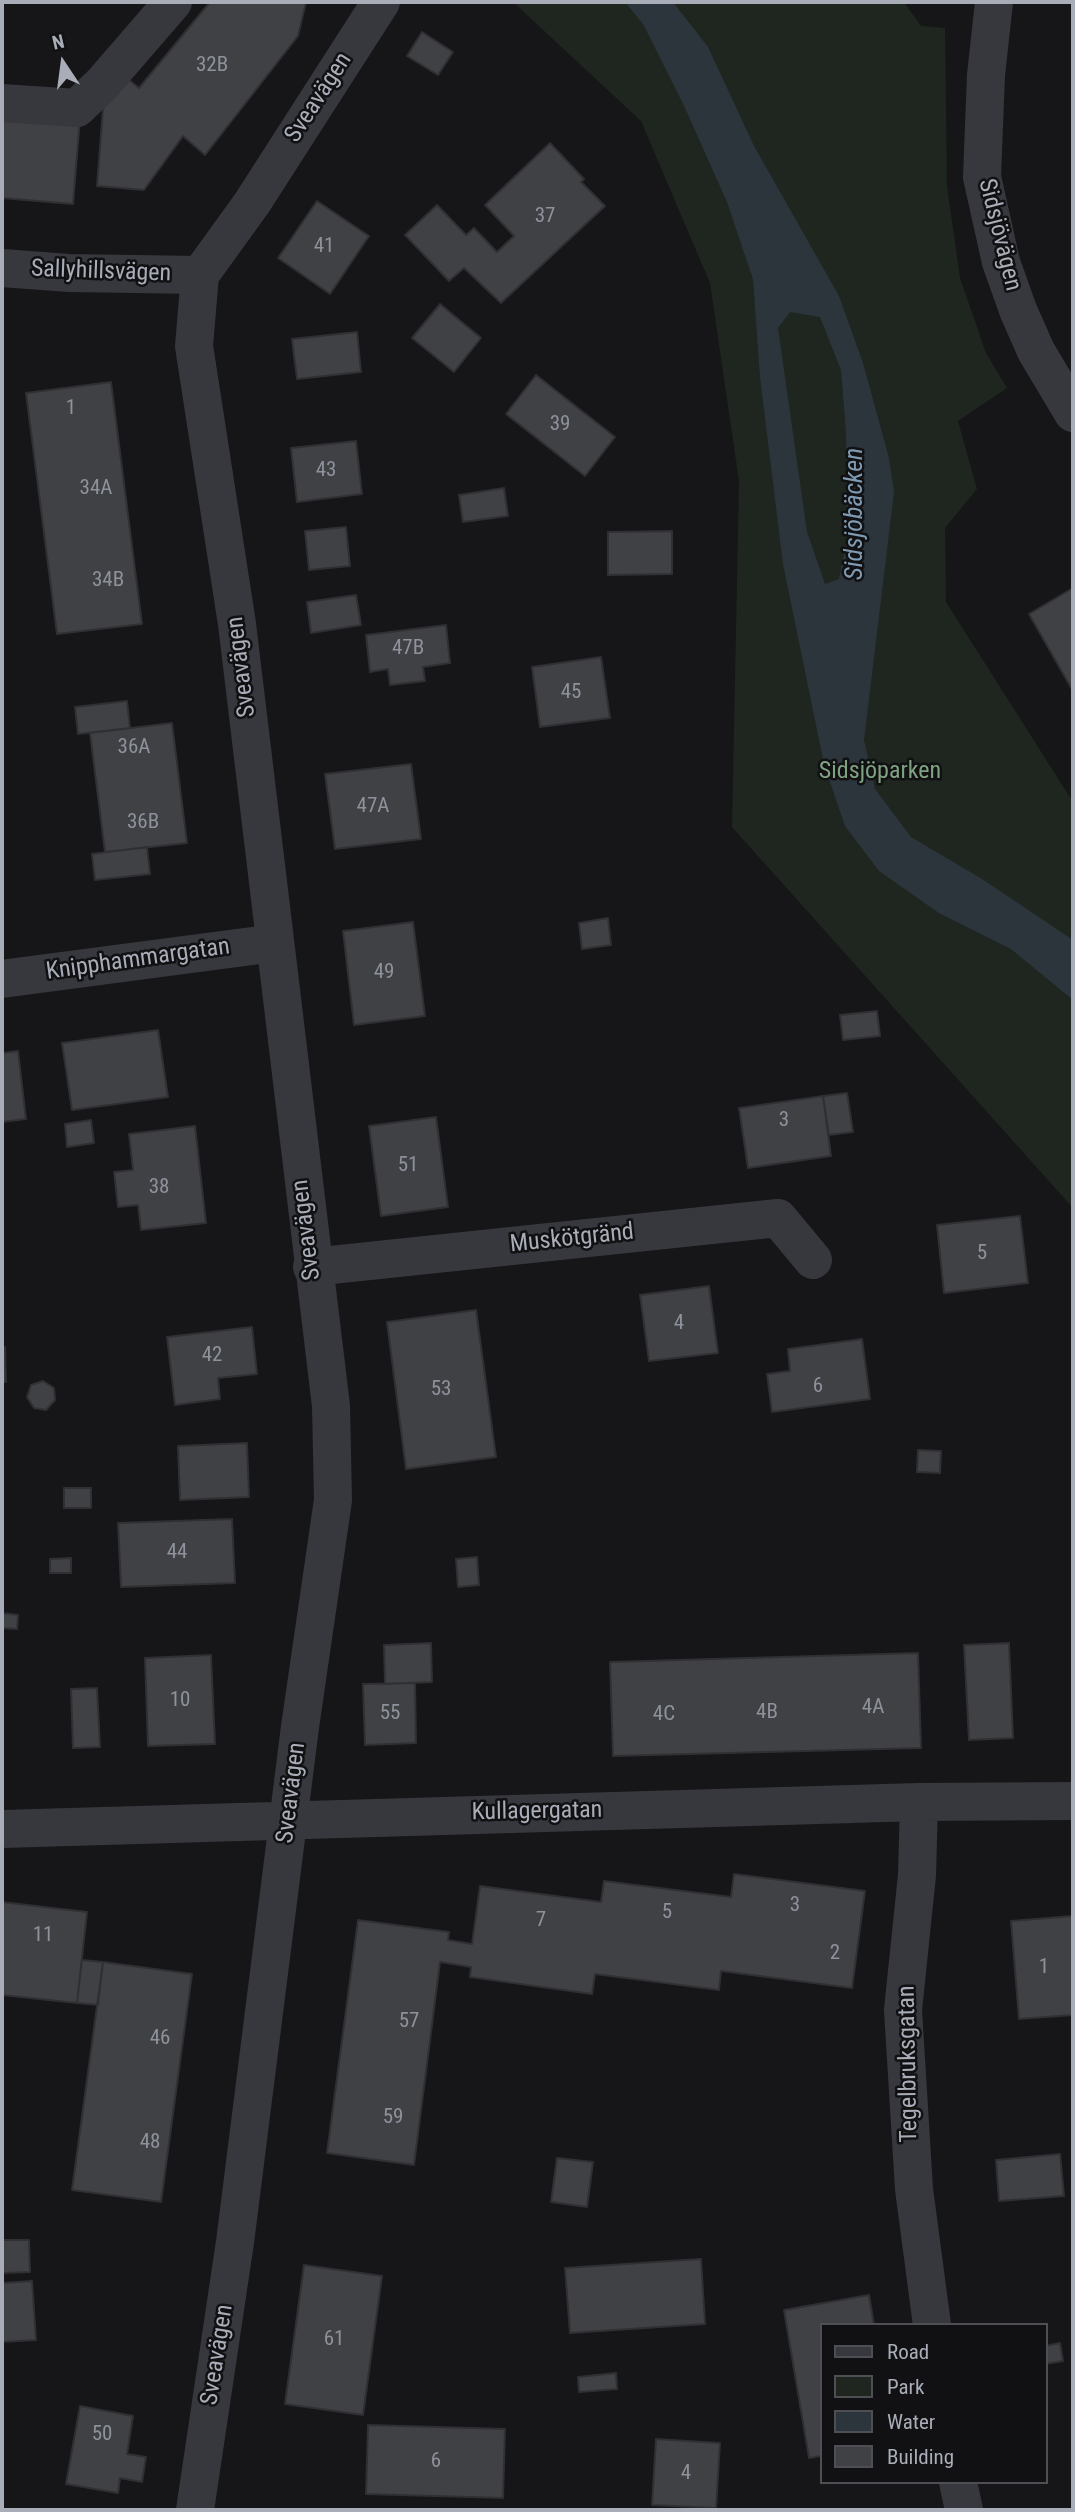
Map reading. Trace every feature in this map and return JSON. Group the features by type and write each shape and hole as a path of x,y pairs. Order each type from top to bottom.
{"street":[{"path":"2,103 76,108 103,83 173,2"},
{"name":"Sveavägen","path":"195,2510 235,2242 333,1500 331,1406 312,1267 233,595 194,346 200,275 252,204 381,2"},
{"name":"Sidsjövägen","path":"994,2 986,75 982,177 1001,262 1018,310 1036,351 1073,413"},
{"name":"Sallyhillsvägen","path":"2,268 200,275"},
{"name":"Knipphammargatan","path":"2,979 275,943"},
{"name":"Muskötgränd","path":"312,1267 778,1218 813,1260"},
{"name":"Kullagergatan","path":"2,1829 919,1802 1073,1801"},
{"name":"Tegelbruksgatan","path":"919,1802 917,1875 903,2010 914,2189 932,2323"},
{"path":"958,2484 964,2510"}],"green space":[{"name":"Sidsjöparken","path":"513,2 904,2 921,26 945,28 947,186 960,278 986,353 1007,388 958,421 977,489 945,528 946,602 1073,802 1073,1208 732,827 739,481 710,283 641,121"}],"water":[{"name":"Sidsjöbäcken","path":"625,2 673,2 708,47 754,146 839,296 863,363 889,458 894,492 864,740 875,789 911,837 982,879 1073,940 1073,1000 1011,949 939,913 879,871 845,826 824,764 783,564 760,377 753,279 727,202 685,108 643,24","holes":["790,312 820,317 841,370 846,432 847,539 839,579 825,584 807,532 778,328"]}],"building":[{"path":"210,2 306,2 298,36 205,155 183,136 144,190 97,186 103,109 123,75 139,88"},
{"path":"422,32 453,52 438,75 407,56"},
{"path":"2,113 80,119 73,204 2,198"},
{"path":"550,143 584,179 581,182 605,206 501,303 464,268 449,281 405,235 437,205 466,235 474,228 497,252 514,236 485,205"},
{"path":"317,201 369,236 330,294 278,258"},
{"path":"440,304 481,338 454,372 412,338"},
{"path":"357,332 361,372 297,379 292,339"},
{"path":"536,375 615,437 585,476 506,414"},
{"path":"111,382 142,624 57,634 26,393"},
{"path":"356,441 362,494 297,502 291,448"},
{"path":"504,488 508,516 463,522 459,495"},
{"path":"346,527 350,566 309,570 305,531"},
{"path":"672,531 672,574 608,575 608,532"},
{"path":"1073,588 1073,691 1029,614"},
{"path":"356,595 361,625 311,633 307,602"},
{"path":"446,625 450,663 423,667 425,681 390,685 388,669 370,672 366,635"},
{"path":"601,657 610,718 540,727 532,667"},
{"path":"127,701 130,728 78,734 75,707"},
{"path":"172,723 187,843 105,852 90,733"},
{"path":"411,764 421,839 335,849 325,774"},
{"path":"147,847 150,874 95,880 92,854"},
{"path":"608,918 611,945 582,949 579,923"},
{"path":"413,922 425,1016 354,1025 343,931"},
{"path":"877,1011 880,1036 843,1040 840,1015"},
{"path":"158,1030 168,1097 72,1110 62,1043"},
{"path":"18,1051 26,1119 2,1122 2,1053"},
{"path":"847,1093 853,1132 829,1135 823,1096"},
{"path":"823,1096 831,1156 748,1168 739,1108"},
{"path":"436,1117 448,1207 381,1216 369,1126"},
{"path":"91,1120 94,1143 67,1147 65,1124"},
{"path":"195,1126 206,1223 141,1230 138,1205 118,1207 114,1172 133,1170 129,1134"},
{"path":"1020,1216 1028,1283 944,1293 937,1225"},
{"path":"709,1286 718,1353 649,1361 640,1295"},
{"path":"476,1310 496,1457 406,1469 387,1322"},
{"path":"252,1327 257,1374 218,1378 220,1399 175,1405 167,1337"},
{"path":"862,1339 870,1399 772,1412 767,1374 790,1371 788,1349"},
{"path":"2,1347 5,1347 6,1382 2,1382"},
{"path":"43,1381 54,1388 55,1400 46,1410 34,1408 27,1397 31,1385"},
{"path":"247,1443 249,1497 180,1500 178,1446"},
{"path":"918,1450 941,1451 940,1473 917,1472"},
{"path":"64,1488 91,1488 91,1508 64,1508"},
{"path":"232,1519 235,1583 121,1587 118,1523"},
{"path":"477,1557 479,1585 458,1587 456,1559"},
{"path":"71,1558 71,1573 50,1573 50,1559"},
{"path":"2,1613 18,1615 17,1629 2,1628"},
{"path":"431,1643 432,1682 385,1684 384,1645"},
{"path":"1009,1643 1013,1738 969,1740 964,1645"},
{"path":"918,1653 921,1748 613,1756 610,1662"},
{"path":"211,1655 215,1744 148,1746 145,1658"},
{"path":"415,1683 416,1743 365,1745 363,1684"},
{"path":"97,1688 100,1747 73,1748 71,1689"},
{"path":"734,1874 865,1891 852,1988 721,1971 719,1990 595,1974 592,1994 470,1977 471,1967 440,1962 414,2165 327,2153 358,1920 449,1932 448,1940 472,1944 480,1886 601,1902 604,1881 731,1897"},
{"path":"2,1902 87,1912 77,2003 2,1995"},
{"path":"1073,1916 1073,2015 1019,2019 1011,1921"},
{"path":"82,1960 103,1962 98,2005 77,2003"},
{"path":"103,1962 192,1974 161,2202 72,2190"},
{"path":"1060,2154 1064,2196 999,2201 996,2160"},
{"path":"557,2158 593,2162 587,2207 551,2202"},
{"path":"2,2240 29,2240 30,2272 2,2273"},
{"path":"701,2259 705,2324 570,2333 565,2268"},
{"path":"304,2265 382,2276 363,2415 285,2404"},
{"path":"32,2281 36,2340 2,2342 2,2283"},
{"path":"869,2295 874,2323 820,2323 820,2456 809,2458 784,2310"},
{"path":"1060,2343 1063,2361 1047,2364 1047,2346"},
{"path":"616,2373 617,2389 579,2392 578,2377"},
{"path":"80,2406 133,2416 127,2454 146,2457 142,2482 120,2478 118,2493 66,2484"},
{"path":"368,2425 505,2429 503,2498 366,2494"},
{"path":"656,2439 720,2443 716,2508 652,2505"}]}
